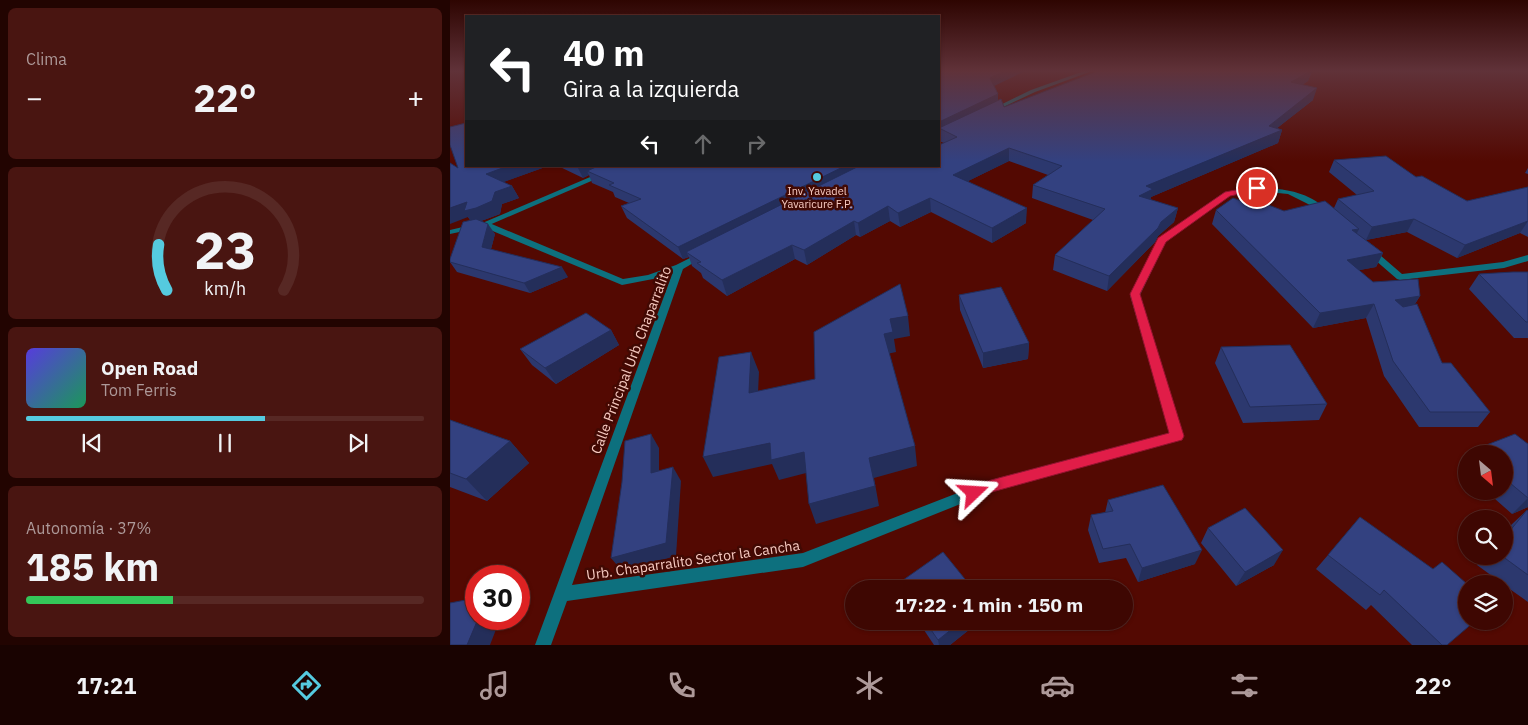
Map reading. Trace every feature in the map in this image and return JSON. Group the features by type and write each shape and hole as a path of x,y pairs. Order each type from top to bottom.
{"street":[{"path":"990,112 1011,101"},
{"path":"450,232 484,224 621,167"},
{"name":"Urb. Chaparralito Sector la Cancha","path":"561,594 802,560 991,486 1177,436 1135,294 1162,240 1228,194 1257,188 1290,192 1315,204 1336,222"},
{"path":"484,224 622,282 650,277 679,267"},
{"path":"1358,240 1400,277 1504,265 1528,258"},
{"name":"Calle Principal Urb. Chaparralito","path":"543,645 679,267 714,250"}],"building":[{"path":"940,101 983,101 940,122"},
{"path":"997,101 1002,101 1004,107 1019,101 1300,101 1269,126 1282,130 1146,186 1153,189 1139,196 1178,208 1161,222 1158,228 1109,276 1055,255 1105,209 1033,185 1062,166 1009,148 953,175 1027,208 992,228 930,198 898,213 888,206 858,223 854,221 804,250 792,245 722,280 697,263 701,262 686,252 857,167 940,167 940,145 957,137 940,128"},
{"path":"465,123 465,167 505,167 486,174 512,186 495,192 492,201 476,208 464,211 467,202 450,208 450,163 458,168 450,145 450,127"},
{"path":"1386,156 1416,177 1422,176 1467,201 1528,187 1528,221 1465,245 1414,219 1372,227 1338,199 1374,191 1334,160"},
{"path":"596,167 843,167 678,247 621,206 641,199 609,185 614,183 587,171"},
{"path":"1233,198 1261,208 1266,204 1284,211 1325,201 1359,229 1352,230 1383,253 1347,260 1373,282 1418,279 1420,296 1395,300 1403,307 1417,304 1442,363 1451,363 1490,412 1430,412 1393,361 1374,304 1320,313 1216,210"},
{"path":"476,219 488,224 482,247 562,267 524,283 450,262 463,222"},
{"path":"1528,272 1528,322 1479,274"},
{"path":"900,284 908,316 890,319 893,332 884,334 915,446 869,458 875,486 809,504 804,452 771,460 770,443 703,457 719,357 751,352 749,393 815,379 814,332"},
{"path":"1001,287 1029,343 983,353 959,295"},
{"path":"586,313 611,330 545,368 520,349"},
{"path":"1290,345 1327,404 1250,407 1221,347"},
{"path":"450,420 510,441 466,479 450,473"},
{"path":"651,434 651,473 673,467 666,543 611,558 622,482 625,441"},
{"path":"1515,434 1528,444 1528,498 1513,486 1513,445 1487,445"},
{"path":"1163,485 1202,550 1142,568 1130,544 1103,549 1091,515 1113,511 1108,500"},
{"path":"1245,508 1283,550 1245,572 1208,528"},
{"path":"1527,510 1528,575 1513,564 1513,527"},
{"path":"1360,517 1433,569 1442,562 1458,576 1458,630 1464,630 1447,645 1442,645 1384,590 1380,595 1328,555"},
{"path":"943,552 966,580 903,580"},
{"path":"465,600 465,630 473,630 467,645 450,645 450,603"},
{"path":"931,630 951,630 938,640"}],"place":[{"name":"Inv. Yavadel Yavaricure F.P.","path":"817,177"}],"route":[{"path":"974,493 991,486 1177,436 1135,294 1162,240 1228,194 1257,188"}]}
